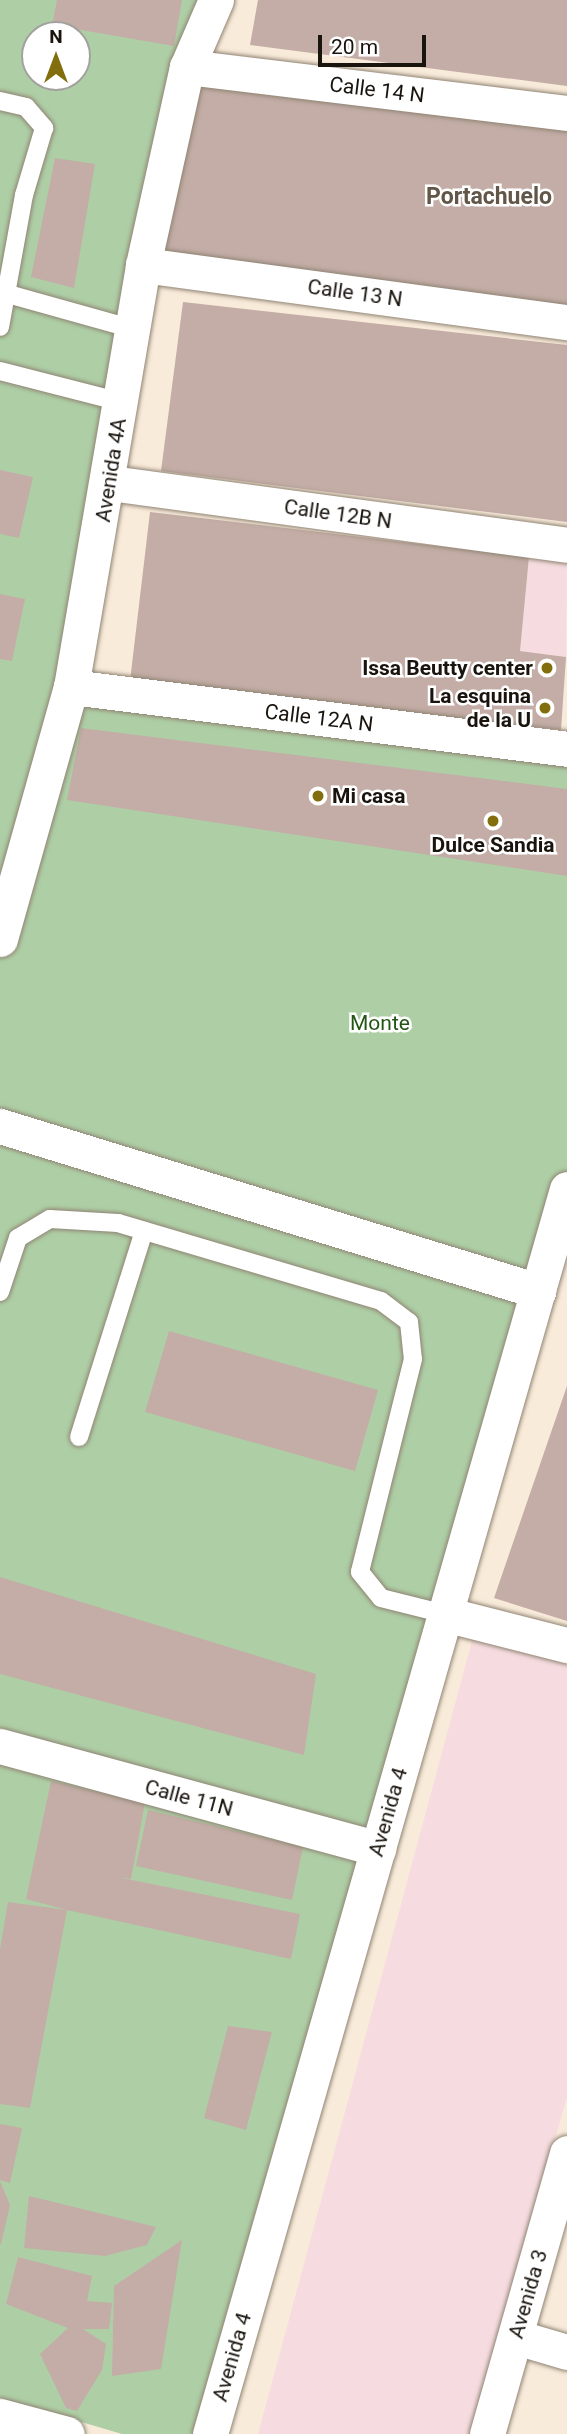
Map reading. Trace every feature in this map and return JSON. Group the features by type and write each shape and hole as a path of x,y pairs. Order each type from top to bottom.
{"street":[{"name":"Avenida 4A","path":"0,939 71,687 110,483 143,265 187,67 215,0"},
{"name":"Calle 14 N","path":"187,67 567,113"},
{"name":"Calle 13 N","path":"143,265 567,321"},
{"name":"Calle 12B N","path":"110,483 567,545"},
{"name":"Calle 12A N","path":"71,687 567,748"},
{"path":"0,1126 538,1292"},
{"name":"Avenida 4","path":"210,2434 567,1189"},
{"path":"445,1614 567,1645"},
{"name":"Calle 11N","path":"0,1746 377,1849"},
{"name":"Avenida 3","path":"487,2434 567,2153"},
{"path":"516,2337 567,2352"},
{"path":"0,2416 67,2434"}],"lane":[{"path":"0,101 26,107 44,128 23,195 8,294 0,327"},
{"path":"8,294 133,329"},
{"path":"0,371 121,402"},
{"path":"0,1292 18,1238 50,1219 144,1231 381,1301 409,1321 414,1359 360,1572 381,1598 445,1614"},
{"path":"79,1437 144,1231"}],"shaded area":[{"path":"529,557 567,563 566,657 520,651"},
{"path":"475,1630 567,1655 567,2097 471,2434 258,2434"}],"green space":[{"name":"Monte","path":"0,0 199,0 71,686 567,749 567,1193 218,2434 122,2434 0,2398"}],"building":[{"path":"57,0 182,0 174,46 91,32 91,21 53,21"},
{"path":"258,0 567,0 567,86 250,45"},
{"path":"196,75 567,120 567,305 161,251"},
{"path":"55,158 95,164 74,288 31,277"},
{"path":"183,302 567,345 567,522 161,471"},
{"path":"0,470 33,477 19,538 0,534"},
{"path":"150,512 529,557 520,651 566,657 561,730 130,681"},
{"path":"0,594 25,599 12,661 0,659"},
{"path":"81,728 567,789 567,876 67,800"},
{"path":"169,1331 378,1390 355,1471 145,1412"},
{"path":"567,1386 567,1621 494,1598"},
{"path":"0,1577 316,1674 304,1755 0,1674"},
{"path":"51,1781 145,1803 131,1879 117,1877 300,1914 291,1959 26,1899"},
{"path":"148,1810 303,1847 292,1900 136,1866"},
{"path":"8,1902 67,1910 30,2108 0,2104 0,1949"},
{"path":"228,2026 272,2032 246,2130 204,2118"},
{"path":"0,2124 22,2128 10,2183 0,2180"},
{"path":"0,2181 10,2205 1,2244 0,2244"},
{"path":"29,2196 156,2227 147,2245 105,2256 24,2248"},
{"path":"182,2240 161,2369 112,2376 114,2286"},
{"path":"18,2257 92,2276 87,2301 112,2303 109,2329 83,2329 106,2344 102,2370 77,2411 66,2408 40,2354 68,2328 6,2304"}],"place":[{"name":"Issa Beutty center","path":"547,668"},
{"name":"La esquina de la U","path":"545,708"},
{"name":"Mi casa","path":"318,796"},
{"name":"Dulce Sandia","path":"493,821"}],"district":[{"name":"Portachuelo","path":"489,197"}]}
